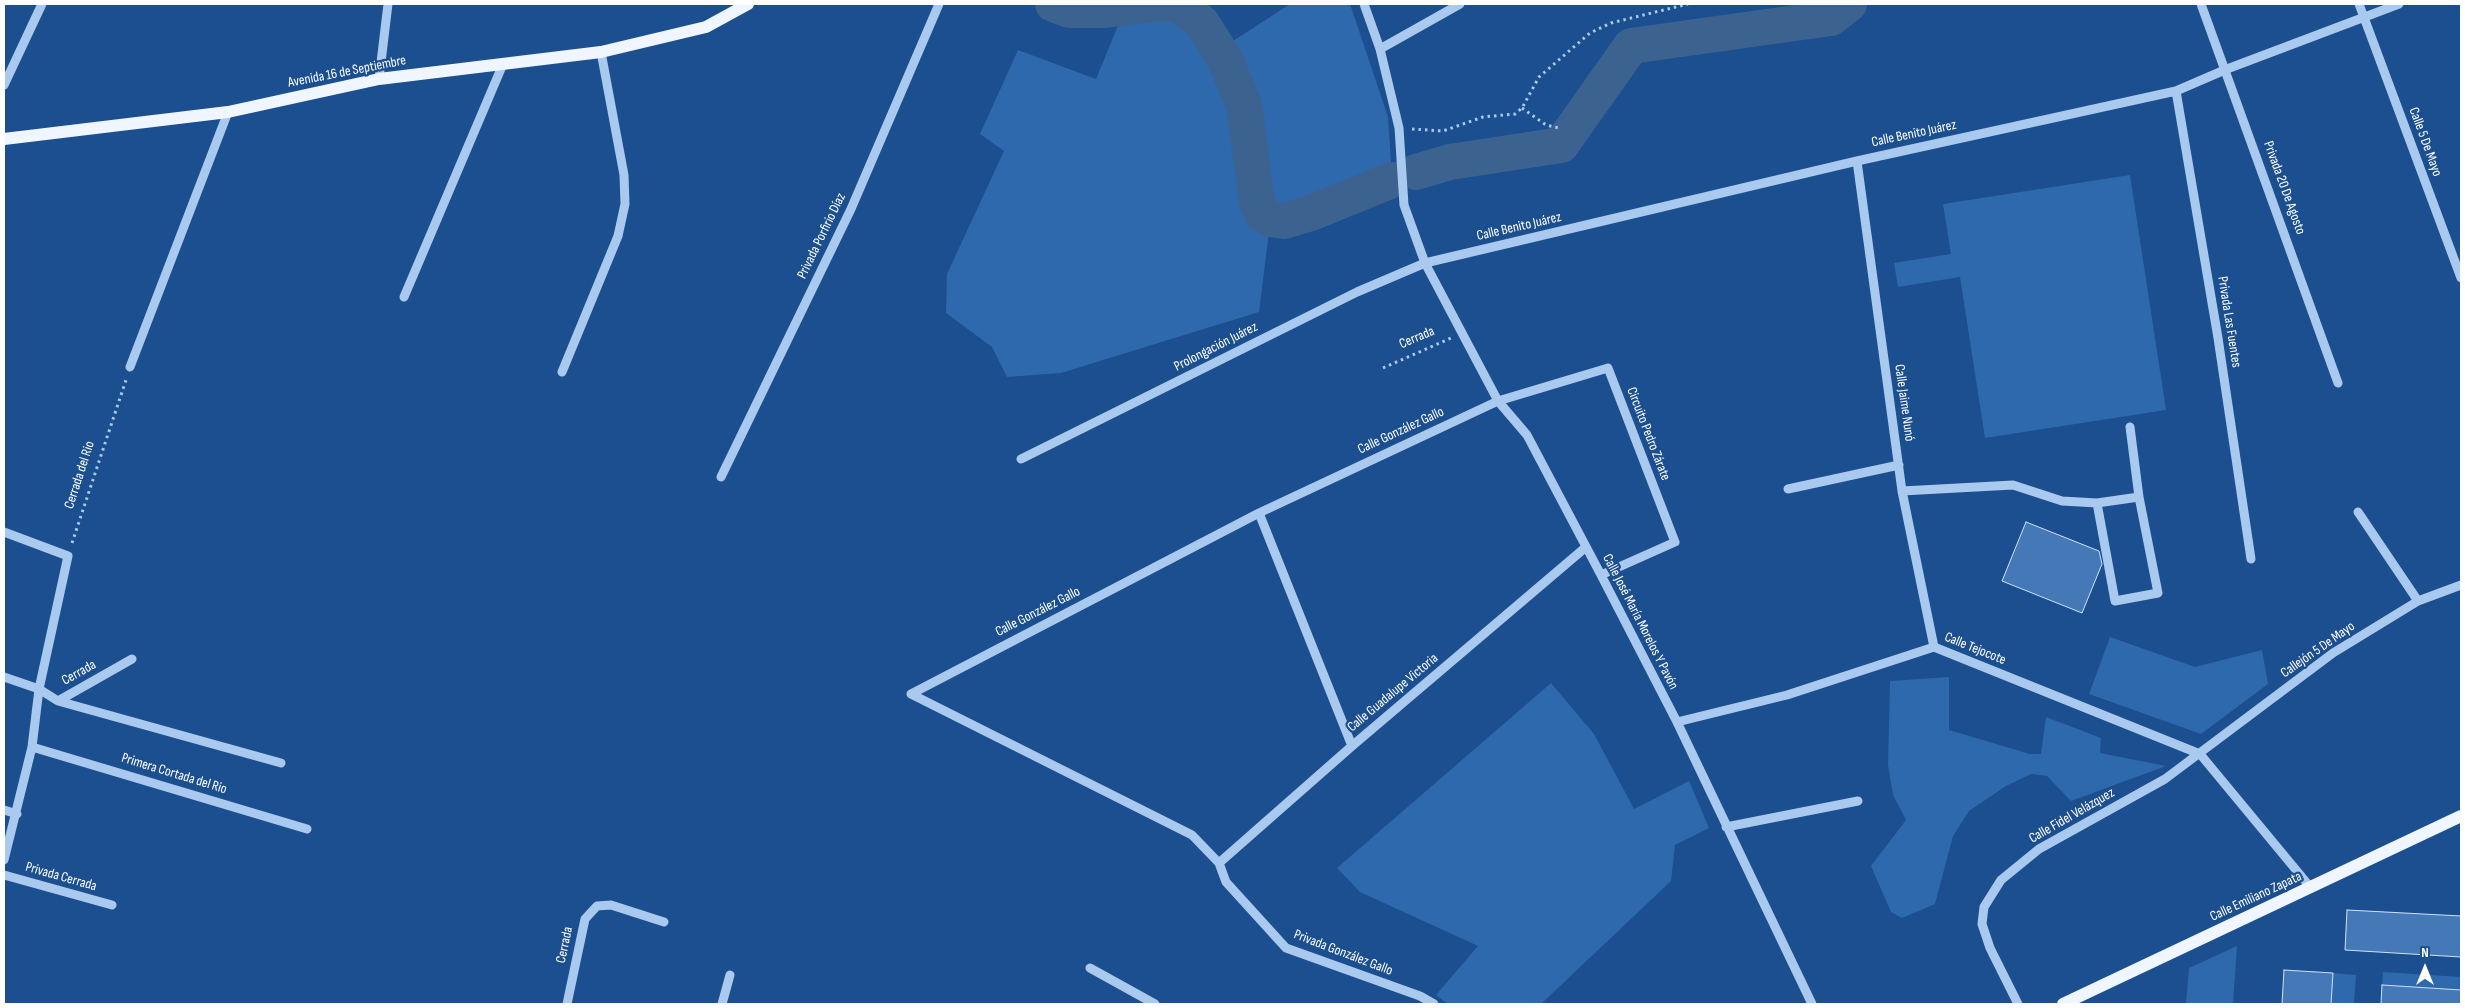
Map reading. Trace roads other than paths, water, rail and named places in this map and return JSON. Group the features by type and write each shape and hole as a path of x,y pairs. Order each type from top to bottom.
{"main road":[{"name":"Avenida 16 de Septiembre","path":"4,139 228,112 380,79 601,52 706,27 748,4"},
{"name":"Calle Emiliano Zapata","path":"2063,1004 2461,816"}],"street":[{"path":"4,85 42,4"},
{"path":"380,79 388,4"},
{"name":"Privada Porfirio Díaz","path":"720,477 851,209 939,4"},
{"path":"1364,4 1380,49 1399,128 1404,205 1425,263"},
{"path":"1380,49 1460,4"},
{"name":"Privada 20 De Agosto","path":"2201,4 2227,69 2338,383"},
{"name":"Calle 5 De Mayo","path":"2359,4 2461,278"},
{"name":"Calle Benito Juárez","path":"1425,263 1856,161 2176,91 2227,69 2399,4"},
{"path":"562,372 618,236 625,204 624,175 601,52"},
{"path":"404,297 503,64"},
{"name":"Privada Las Fuentes","path":"2176,91 2218,338 2251,559"},
{"path":"130,367 228,112"},
{"name":"Calle Jaime Nunó","path":"1856,161 1902,491 1934,646"},
{"name":"Calle José María Morelos Y Pavón","path":"1425,263 1498,401 1527,435 1601,575 1677,722 1812,1004"},
{"name":"Prolongación Juárez","path":"1021,460 1357,292 1425,263"},
{"name":"Circuito Pedro Zárate","path":"1498,401 1608,368 1675,542 1601,575"},
{"name":"Calle González Gallo","path":"1219,863 1192,835 910,694 1259,513 1498,401"},
{"path":"2097,503 2115,601 2158,593 2139,497 2130,426"},
{"path":"1788,489 1898,465"},
{"path":"1902,491 2013,485 2062,501 2097,503 2139,497"},
{"path":"2358,512 2418,601"},
{"path":"1259,513 1352,746"},
{"path":"4,532 68,556 39,689 32,747 17,814 4,860"},
{"name":"Calle Guadalupe Victoria","path":"1219,863 1352,746 1586,547"},
{"name":"Callejón 5 De Mayo","path":"2200,754 2333,653 2418,601 2461,585"},
{"name":"Calle Tejocote","path":"1677,722 1787,694 1934,646 2200,754"},
{"name":"Cerrada","path":"4,677 39,689 58,701 132,659"},
{"path":"58,701 281,763"},
{"name":"Primera Cortada del Rio","path":"32,747 307,828"},
{"path":"2200,754 2311,888"},
{"name":"Calle Fidel Velázquez","path":"2018,1004 1990,948 1982,924 1984,907 2001,880 2039,849 2165,780 2200,754"},
{"path":"1726,826 1858,801"},
{"path":"4,810 17,814"},
{"name":"Privada González Gallo","path":"1219,863 1226,882 1286,948 1420,996 1434,1004"},
{"name":"Privada Cerrada","path":"4,875 112,905"},
{"name":"Cerrada","path":"567,1004 585,918 597,906 611,905 664,922"},
{"path":"1090,968 1156,1004"},
{"path":"722,1004 730,975"}],"waterway":[{"path":"1053,4 1069,10 1105,10 1151,4 1178,4 1202,23 1225,60 1244,105 1257,202 1262,214 1270,219 1284,221 1311,213 1392,180"},
{"path":"1416,172 1450,162 1561,145 1631,46 1831,18 1849,4"}]}
